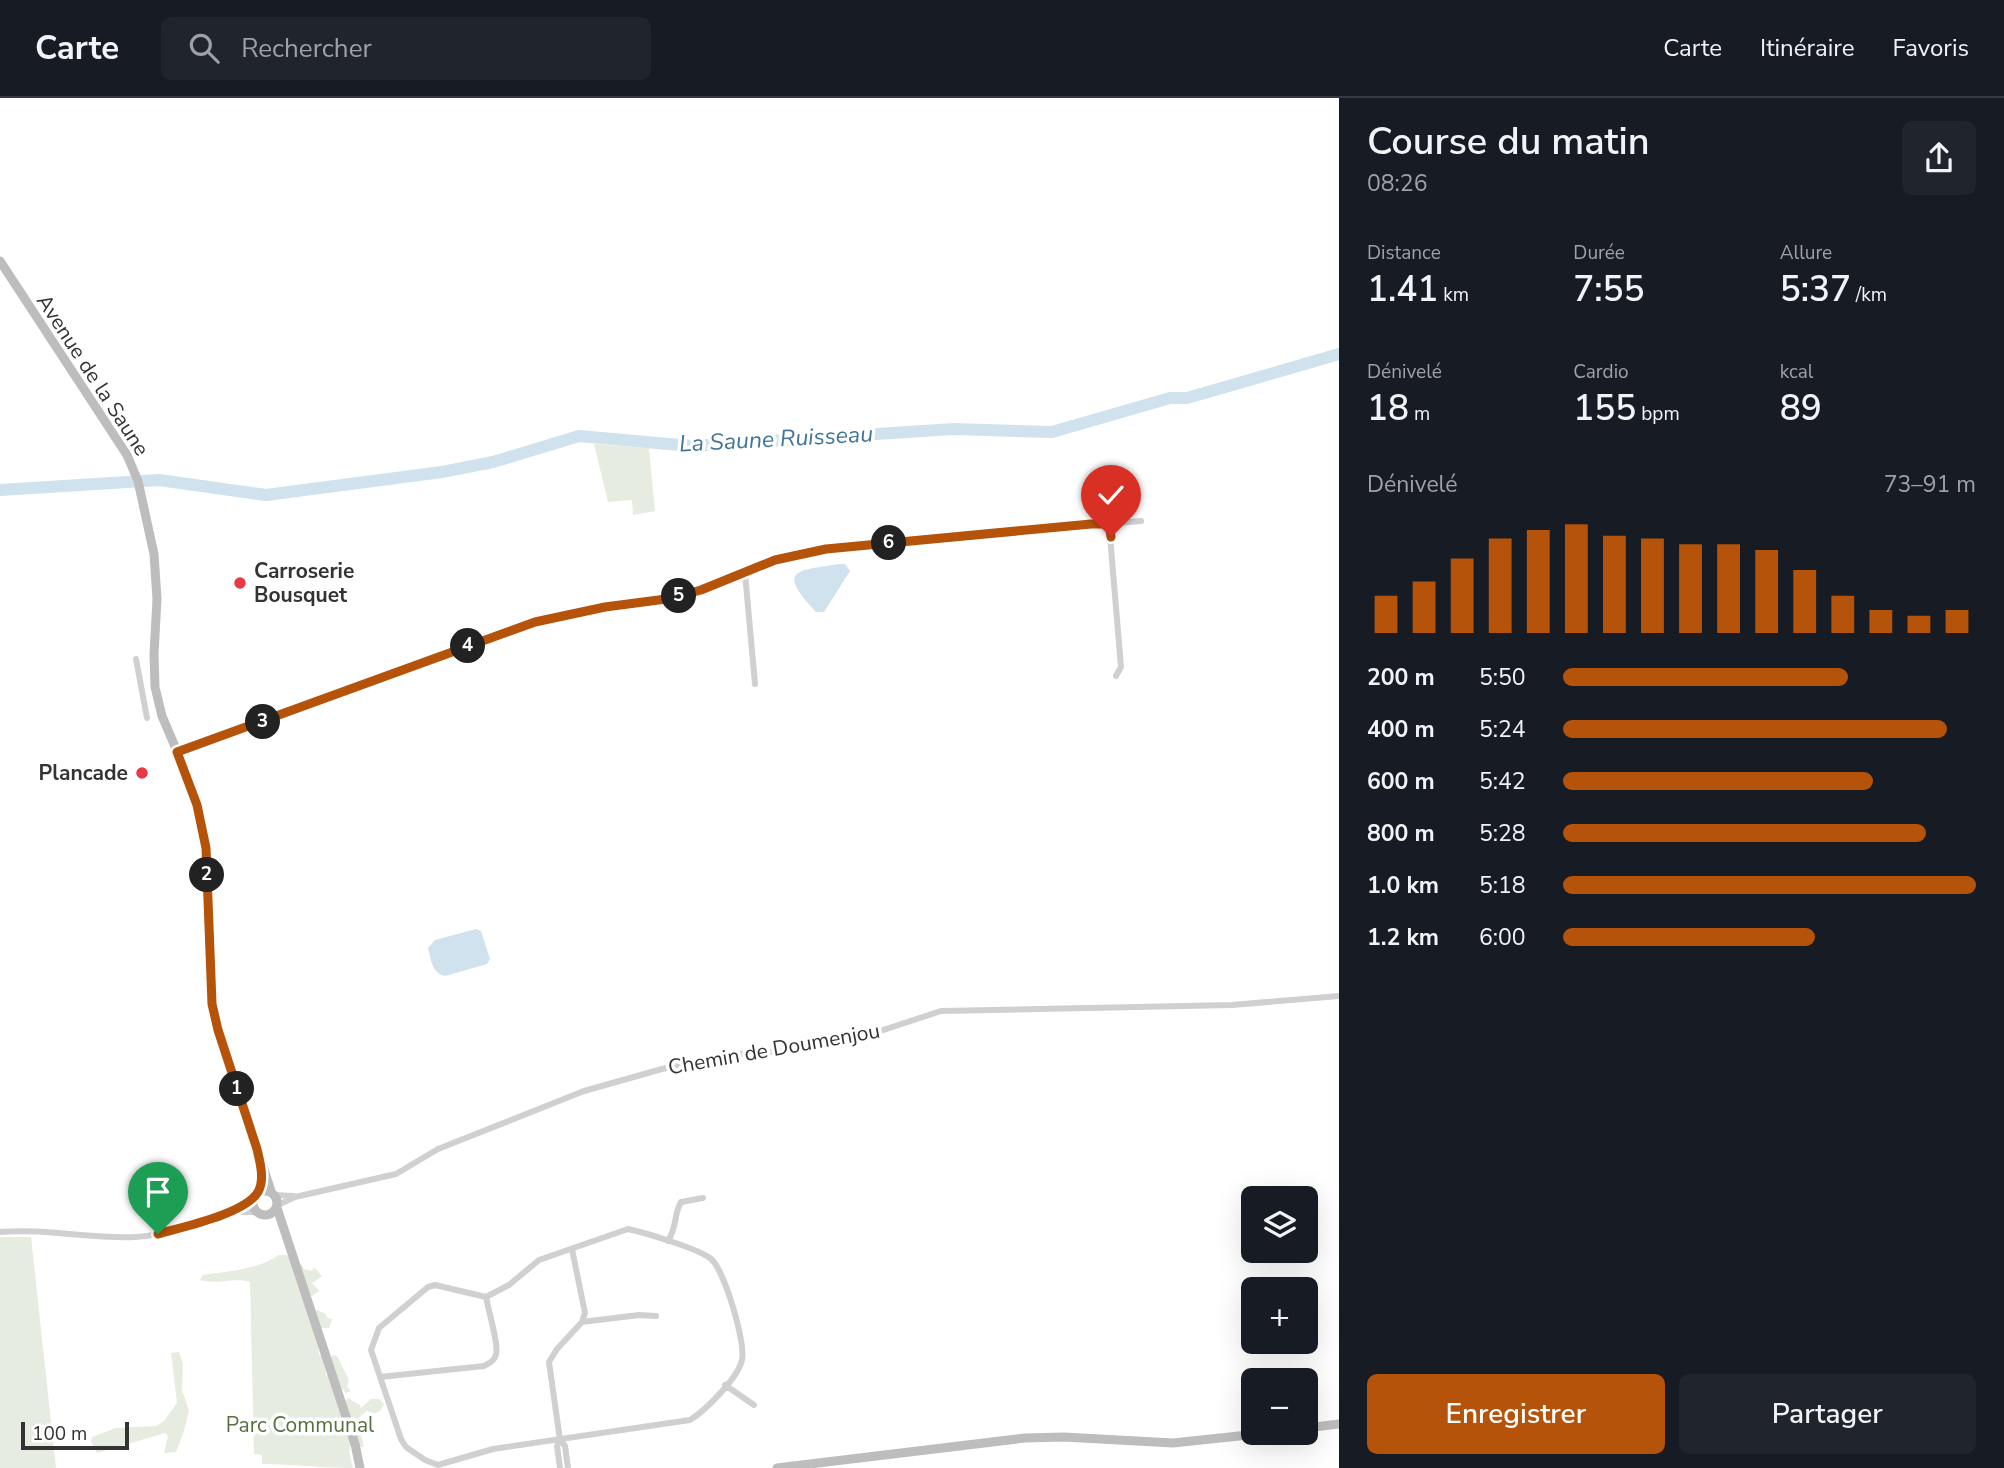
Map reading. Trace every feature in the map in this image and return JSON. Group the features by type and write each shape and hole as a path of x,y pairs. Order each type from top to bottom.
{"street":[{"name":"Avenue de la Saune","path":"0,261 134,469 141,492 154,554 157,586 155,687 162,716 197,805 206,848 212,1004 261,1167 273,1193"},
{"path":"177,752 535,622 605,607 666,599 720,584 775,560 826,549 1141,521"},
{"path":"1109,524 1121,667 1116,676"},
{"path":"745,573 755,684"},
{"path":"136,659 147,718"},
{"path":"141,690 155,687"},
{"name":"Chemin de Doumenjou","path":"295,1196 396,1174 438,1149 551,1104 662,1069 710,1058 789,1051 868,1035 941,1011 1232,1005 1339,996"},
{"name":"Avenue de la Saune","path":"256,1196 261,1184 261,1167"},
{"path":"0,1232 46,1231 135,1237 168,1231 230,1212 256,1196 273,1193 295,1196"},
{"path":"273,1193 284,1234 355,1444 360,1468"},
{"path":"256,1196 253,1206 284,1234"},
{"path":"230,1212 270,1214 295,1196"},
{"path":"668,1241 676,1228 676,1210 681,1202 703,1198"},
{"path":"628,1229 711,1258 721,1271 730,1297 743,1358 739,1368 702,1413 690,1420 493,1449 438,1465 406,1447 371,1350 379,1328 420,1292 435,1285 486,1297 509,1285 539,1260 572,1249 628,1229"},
{"path":"568,1468 565,1446 560,1440 549,1363 557,1349 582,1322 585,1312 572,1249"},
{"path":"380,1377 484,1366 493,1361 497,1354 497,1344 486,1297"},
{"path":"582,1322 639,1315 656,1316"},
{"path":"725,1385 754,1405"},
{"path":"1318,1427 1339,1424"},
{"path":"777,1468 1025,1438 1076,1437 1173,1443 1241,1436"},
{"path":"560,1440 557,1446 560,1468"}],"green space":[{"path":"594,444 649,448 655,511 633,515 632,500 608,502"},
{"path":"0,1237 31,1237 56,1468 0,1468"},
{"name":"Parc Communal","path":"279,1255 287,1255 292,1259 293,1266 302,1265 304,1269 312,1271 314,1267 322,1276 312,1283 319,1291 312,1296 307,1295 314,1313 317,1310 332,1319 329,1328 320,1328 317,1340 319,1355 325,1358 326,1376 333,1372 333,1364 329,1359 333,1355 337,1356 349,1380 347,1387 351,1391 346,1393 335,1381 345,1432 351,1435 345,1402 348,1398 361,1408 371,1399 379,1399 384,1404 380,1411 373,1414 367,1411 357,1419 364,1447 350,1446 353,1468 262,1464 262,1455 254,1454 250,1282 200,1280 203,1275 252,1267"},
{"path":"179,1352 183,1364 182,1390 189,1411 176,1452 164,1453 168,1436 165,1433 97,1453 91,1442 92,1437 116,1428 156,1426 164,1421 177,1403 171,1353"}],"water":[{"path":"845,564 850,571 824,612 816,612 797,587 794,580 796,575 812,568"},
{"path":"476,929 481,931 490,959 487,964 445,976 437,972 428,948 435,940"}],"waterway":[{"name":"La Saune Ruisseau","path":"0,490 159,480 266,495 442,472 493,462 579,436 691,446 953,429 1052,432 1170,398 1187,398 1339,354"}],"place":[{"name":"Carroserie Bousquet","path":"240,583"},
{"name":"Plancade","path":"142,773"}],"route":[{"path":"158,1234 230,1212 253,1199 261,1184 257,1149 212,1004 206,848 197,805 177,752 535,622 605,607 666,599 701,590 791,555 826,549 1091,524 1109,524 1111,537"}]}
